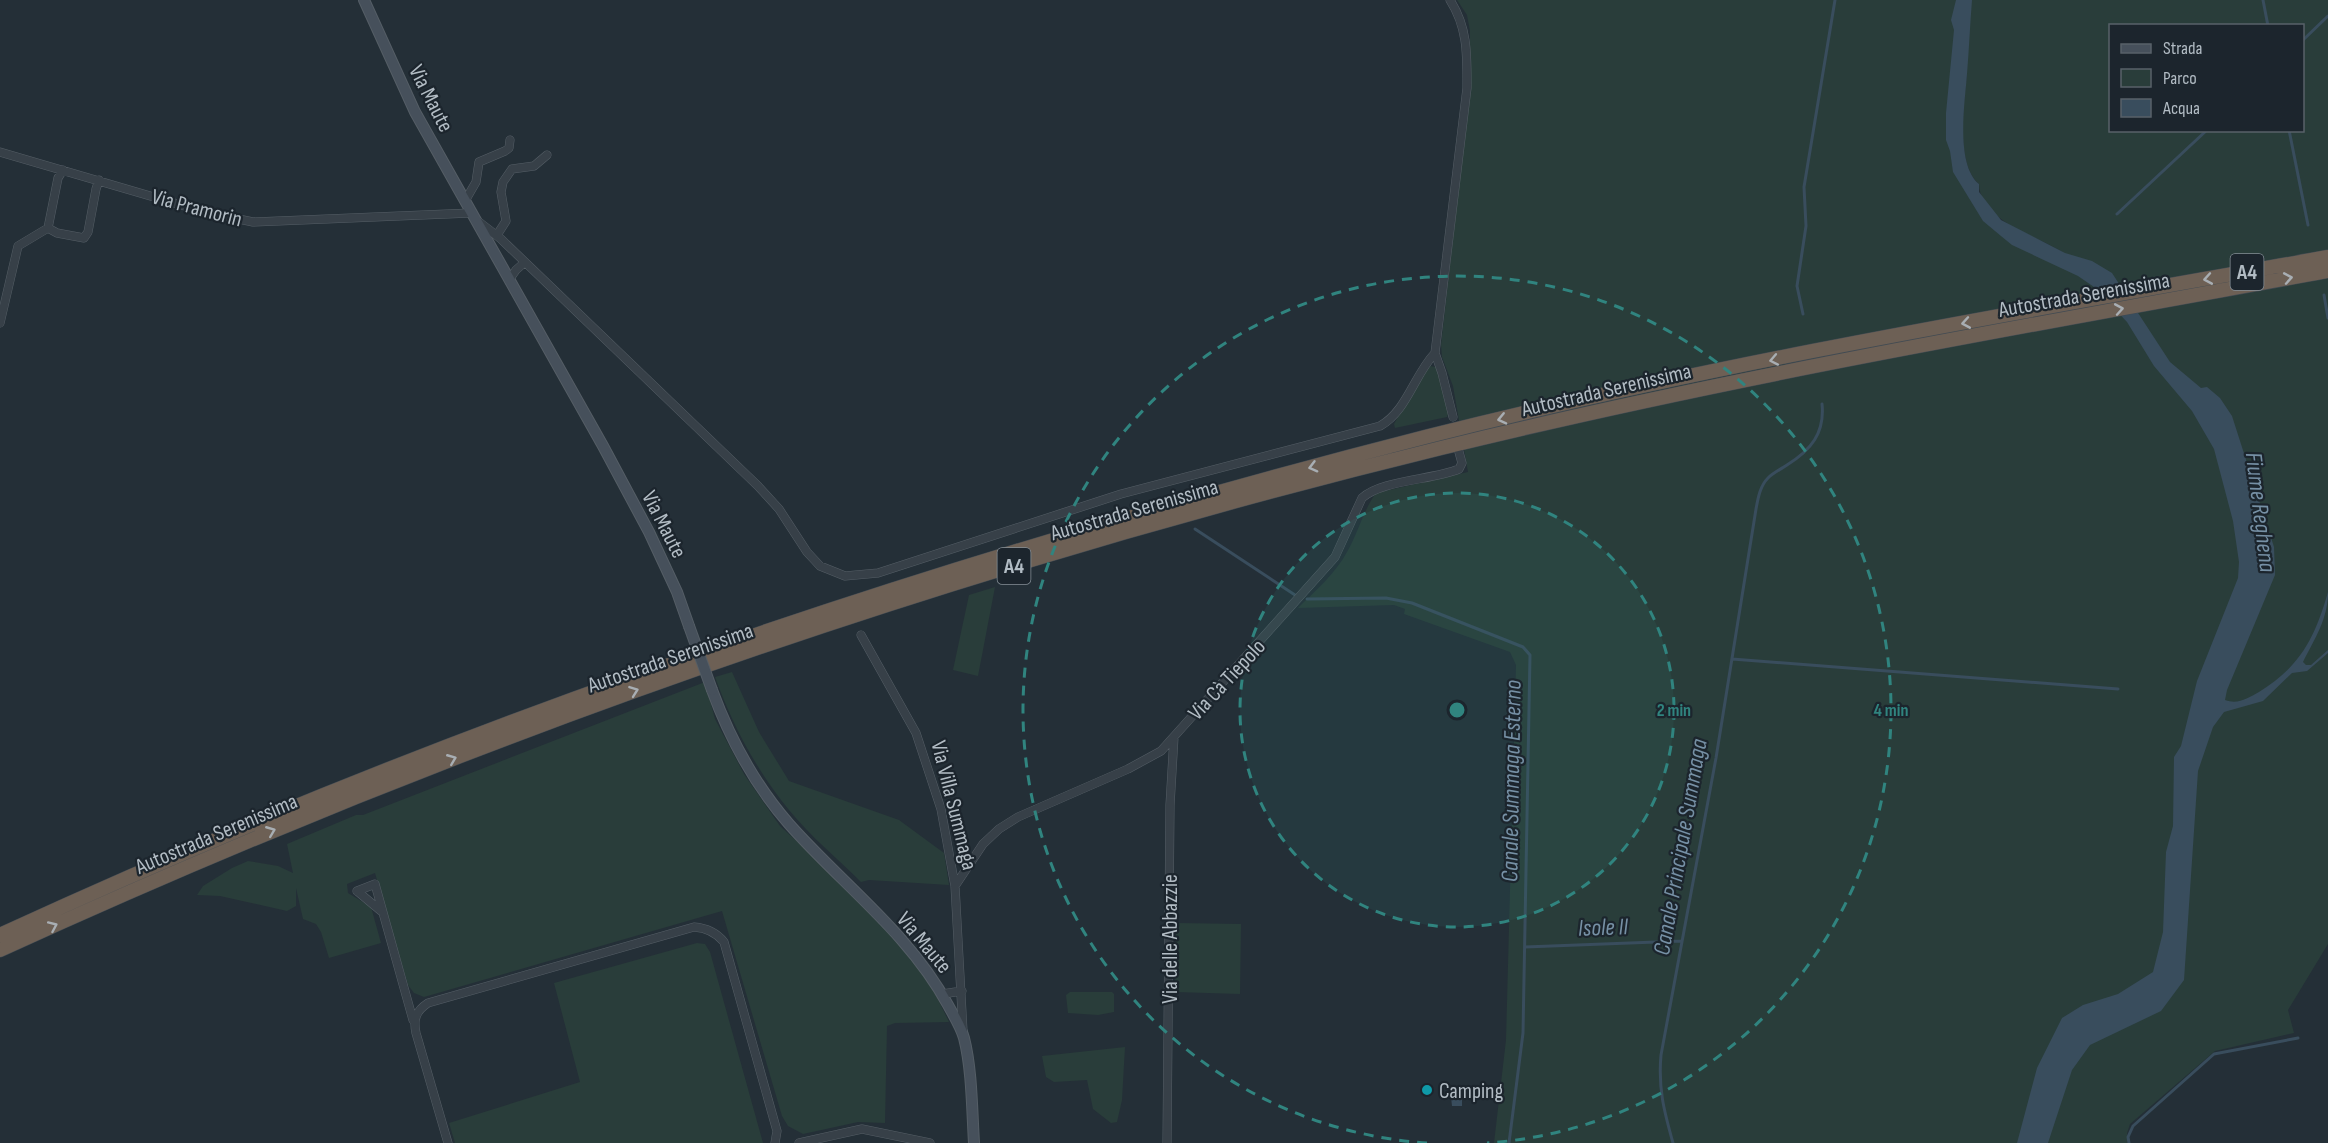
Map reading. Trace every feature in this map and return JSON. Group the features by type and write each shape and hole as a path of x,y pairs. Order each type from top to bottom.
{"highway":[{"name":"Autostrada Serenissima","path":"0,936 243,828 473,735 687,657 941,573 1195,498 1434,435 1685,378 1869,340 2067,311 2167,293 2328,257"},
{"name":"Autostrada Serenissima","path":"2167,293 2328,271"},
{"name":"Autostrada Serenissima","path":"0,950 250,840 486,745 688,671 946,586 1206,509 1441,447 2067,311"}],"street":[{"name":"Via Maute","path":"364,0 415,112 649,532 677,591 731,737 765,795 790,825 918,958 942,994 964,1039"},
{"path":"1450,0 1463,25 1467,44 1467,88 1435,353 1453,417"},
{"path":"465,201 476,182 479,162 505,151 509,148 510,140"},
{"name":"Via Pramorin","path":"0,152 204,212 253,222 472,215"},
{"path":"496,235 507,217 501,201 503,182 512,169 534,166 547,155"},
{"path":"0,323 18,246 48,228 58,178 63,170"},
{"path":"48,228 57,233 84,238 99,180"},
{"path":"472,215 525,262 759,486 778,509 807,552 820,566 830,572 845,576 878,573 1122,495 1380,426 1391,420 1423,365 1435,353"},
{"path":"509,280 525,262"},
{"name":"Via Cà Tiepolo","path":"955,886 983,844 999,829 1018,817 1161,751 1335,557 1362,498 1367,493 1382,487 1448,474 1459,469 1462,463 1459,452"},
{"name":"Via Villa Summaga","path":"861,635 916,733 941,809 955,886 964,1039 972,1101 974,1143"},
{"name":"Via delle Abbazzie","path":"1167,1143 1170,805 1174,736"},
{"path":"381,911 448,1143"},
{"path":"414,1023 420,1008 428,1003 694,927 707,929 724,942 777,1131 776,1143"},
{"path":"942,994 962,991"},
{"path":"799,1143 862,1129 930,1143"}],"green space":[{"path":"1457,0 2328,0 2328,944 2288,1010 2294,1033 2215,1051 2130,1124 2127,1143 1494,1143 1506,1040 1516,665 1510,652 1404,614 1405,609 1394,605 1298,608 1342,560 1376,493 1468,472 1453,386 1442,357 1441,345 1470,88 1470,31 1467,15","holes":["1967,73 1963,116 1967,162 1971,175 1979,184 1982,197 1989,208 2012,226 2064,253 1992,221 1950,139"]},
{"path":"1430,366 1436,367 1439,372 1449,412 1447,417 1395,428 1394,424 1425,369"},
{"path":"995,587 978,676 953,670 969,595"},
{"path":"732,672 759,732 789,781 899,820 944,853 949,885 869,880 861,882 815,838 777,795 737,729 715,677"},
{"path":"705,682 715,719 744,774 780,826 811,854 903,948 931,985 949,1022 895,1023 887,1026 885,1123 858,1122 803,1134 788,1126 782,1116 722,911 424,997 414,993 408,985 375,873 347,884 348,893 371,907 381,943 329,958 321,932 316,924 303,919 296,888 296,906 287,911 220,896 197,895 203,886 248,861 278,866 293,873 287,844 356,815 363,815"},
{"path":"1176,923 1241,924 1240,994 1175,992"},
{"path":"697,943 705,944 710,952 763,1143 455,1143 449,1123 580,1082 554,983"},
{"path":"1070,992 1112,992 1114,1012 1098,1015 1068,1013 1066,995"},
{"path":"1125,1047 1122,1100 1117,1122 1111,1123 1093,1109 1087,1080 1054,1082 1046,1077 1042,1056"}],"water":[{"name":"Fiume Reghena","path":"1956,0 1972,0 1963,132 1967,162 1972,175 1979,184 1979,192 2001,220 2065,253 2092,261 2112,273 2170,362 2201,388 2207,387 2220,398 2232,416 2274,547 2275,575 2227,690 2225,700 2234,702 2247,698 2286,672 2312,637 2328,592 2323,620 2303,662 2311,665 2328,650 2328,653 2307,671 2292,673 2263,701 2224,712 2213,727 2198,771 2184,980 2161,1011 2090,1045 2072,1070 2048,1143 2017,1143 2037,1068 2062,1018 2083,1005 2118,994 2153,972 2163,932 2166,852 2173,826 2174,757 2181,746 2197,681 2238,578 2239,562 2233,521 2214,449 2192,411 2154,366 2127,322 2094,287 2078,276 2012,245 1983,221 1953,172 1946,140 1946,113 1954,30 1951,20"},
{"path":"1450,1088 1462,1089 1462,1106 1452,1106"}],"waterway":[{"name":"Canale Principale Summaga","path":"1803,314 1797,286 1806,226 1804,187 1835,0"},
{"path":"2263,0 2268,24"},
{"path":"2304,39 2328,16"},
{"path":"2117,214 2205,132"},
{"path":"2289,132 2308,225"},
{"path":"2324,295 2328,318"},
{"name":"Canale Principale Summaga","path":"1673,1143 1662,1099 1661,1055 1716,758 1758,501 1765,481 1796,459 1815,440 1821,424 1822,404"},
{"name":"Canale Summaga Esterno","path":"1195,529 1295,595"},
{"name":"Canale Summaga Esterno","path":"1307,599 1386,598 1412,603 1523,647 1530,655 1523,1033 1509,1143"},
{"path":"1732,659 2118,689"},
{"name":"Isole II","path":"1525,947 1682,941"},
{"path":"2129,1143 2128,1137 2133,1126 2214,1054 2298,1038"}],"place":[{"name":"Camping","path":"1427,1090"}]}
